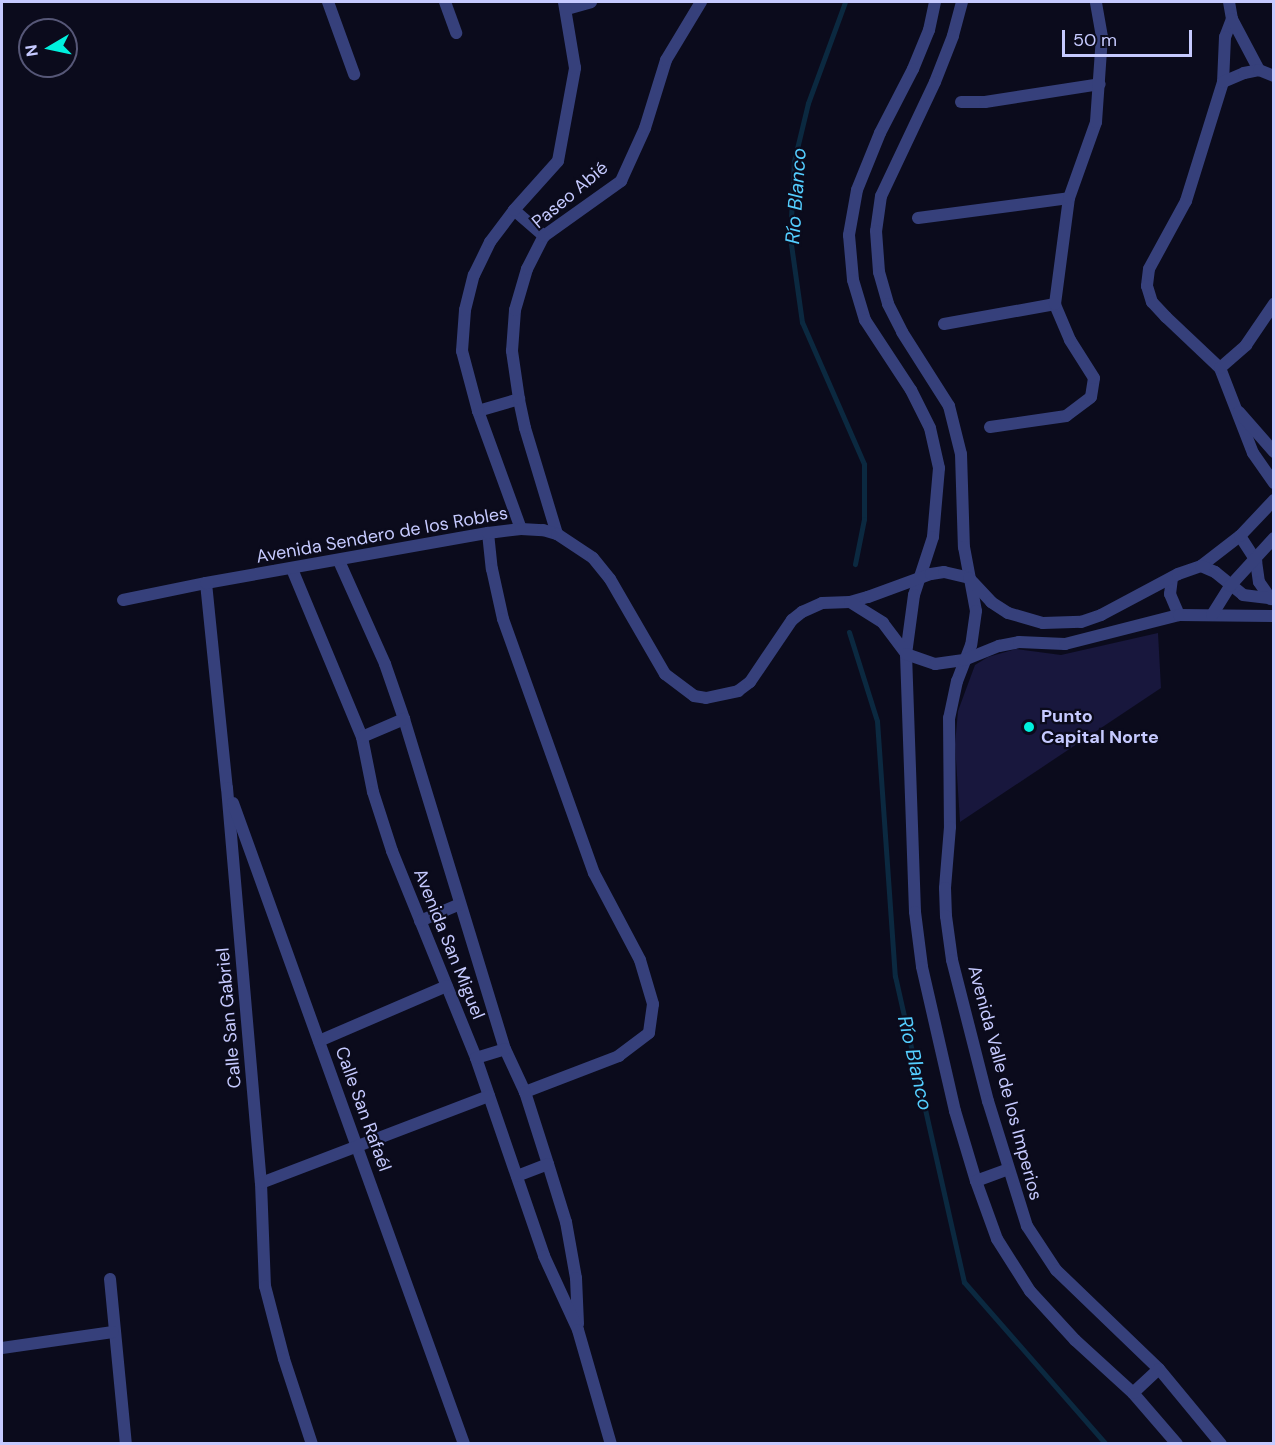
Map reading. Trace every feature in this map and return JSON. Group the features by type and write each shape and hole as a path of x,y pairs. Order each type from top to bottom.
{"street":[{"path":"328,2 354,74"},
{"path":"445,2 456,33"},
{"path":"566,5 591,2"},
{"name":"Paseo Abié","path":"557,534 525,428 519,399 512,351 515,310 527,269 544,236 621,181 645,128 666,60 701,2"},
{"path":"935,2 929,30 913,69 880,133 857,190 849,235 853,280 865,320 911,390 930,428 939,468 933,537 910,615 906,654 915,912 921,967 955,1111 976,1181 998,1239 1030,1292 1076,1340 1133,1393 1177,1443"},
{"path":"962,2 953,36 935,82 881,196 876,231 879,272 888,304 902,332 949,405 957,432 962,466 964,547 976,611 971,645 964,660"},
{"path":"990,427 1051,420 1066,416 1091,397 1094,378 1070,340 1055,304 1069,198 1096,122 1102,37 1096,2"},
{"path":"1229,2 1232,19 1259,70"},
{"name":"Paseo Abié","path":"521,529 478,411 462,351 465,310 474,274 490,242 514,210 558,161 576,68 566,5"},
{"path":"1232,19 1225,37 1223,82 1186,201 1149,269 1148,286 1152,302 1220,368 1253,453 1274,483"},
{"path":"1223,82 1244,73 1259,70 1274,76"},
{"path":"961,102 985,102 1100,84"},
{"path":"918,218 1069,198"},
{"path":"514,210 544,236"},
{"path":"944,324 1055,304"},
{"path":"1220,368 1246,345 1274,304"},
{"path":"478,411 519,399"},
{"path":"1236,409 1274,452"},
{"path":"969,578 991,602 1008,613 1030,621 1059,624 1081,622 1101,615 1172,578 1201,566 1240,536 1274,500"},
{"name":"Avenida Sendero de los Robles","path":"123,600 488,533 521,529 557,534 593,558 610,579 660,668 678,686 694,696 720,697 738,691 750,682 792,620 822,603 850,602 886,592 920,576 944,572 969,578"},
{"path":"488,533 492,569 503,619 594,873 640,960 653,1004 650,1033 619,1056 525,1092"},
{"path":"1240,536 1256,561 1259,582 1272,599"},
{"path":"1212,615 1230,586 1256,561 1274,538"},
{"name":"Avenida San Miguel","path":"339,561 385,663 505,1049 525,1092 548,1164 566,1222 576,1278 578,1330"},
{"path":"1201,566 1215,572 1243,595 1272,599"},
{"name":"Avenida San Miguel","path":"292,569 362,737 373,792 392,851 476,1058 544,1256 578,1330 611,1443"},
{"path":"1172,578 1170,594 1179,615"},
{"name":"Calle San Gabriel","path":"206,583 227,788 261,1183 265,1286 284,1359 312,1443"},
{"path":"850,602 883,623 906,654 935,664 964,660 999,646 1019,642 1065,644 1179,615 1274,616"},
{"name":"Avenida Valle de los Imperios","path":"964,660 949,718 951,802 946,916 964,1008 1007,1170 1027,1226 1056,1270 1159,1369 1221,1443"},
{"path":"362,737 404,719"},
{"name":"Calle San Rafaél","path":"227,788 464,1443"},
{"path":"420,921 460,904"},
{"path":"319,1041 447,986"},
{"path":"476,1058 505,1049"},
{"path":"261,1183 489,1096"},
{"path":"517,1176 548,1164"},
{"path":"976,1181 1007,1170"},
{"path":"110,1278 113,1332 126,1443"},
{"path":"2,1348 113,1332"},
{"path":"1133,1393 1159,1369"}],"building":[{"name":"Punto Capital Norte","path":"1158,633 1161,688 960,822 955,744 958,711 975,665 988,657 1016,649 1061,655"}],"waterway":[{"name":"Río Blanco","path":"845,2 808,103 794,161 790,237 802,322 864,464 864,519 855,564"},
{"name":"Río Blanco","path":"849,632 877,721 895,976 964,1282 1106,1444"}],"place":[{"name":"Punto Capital Norte","path":"1029,727"}]}
